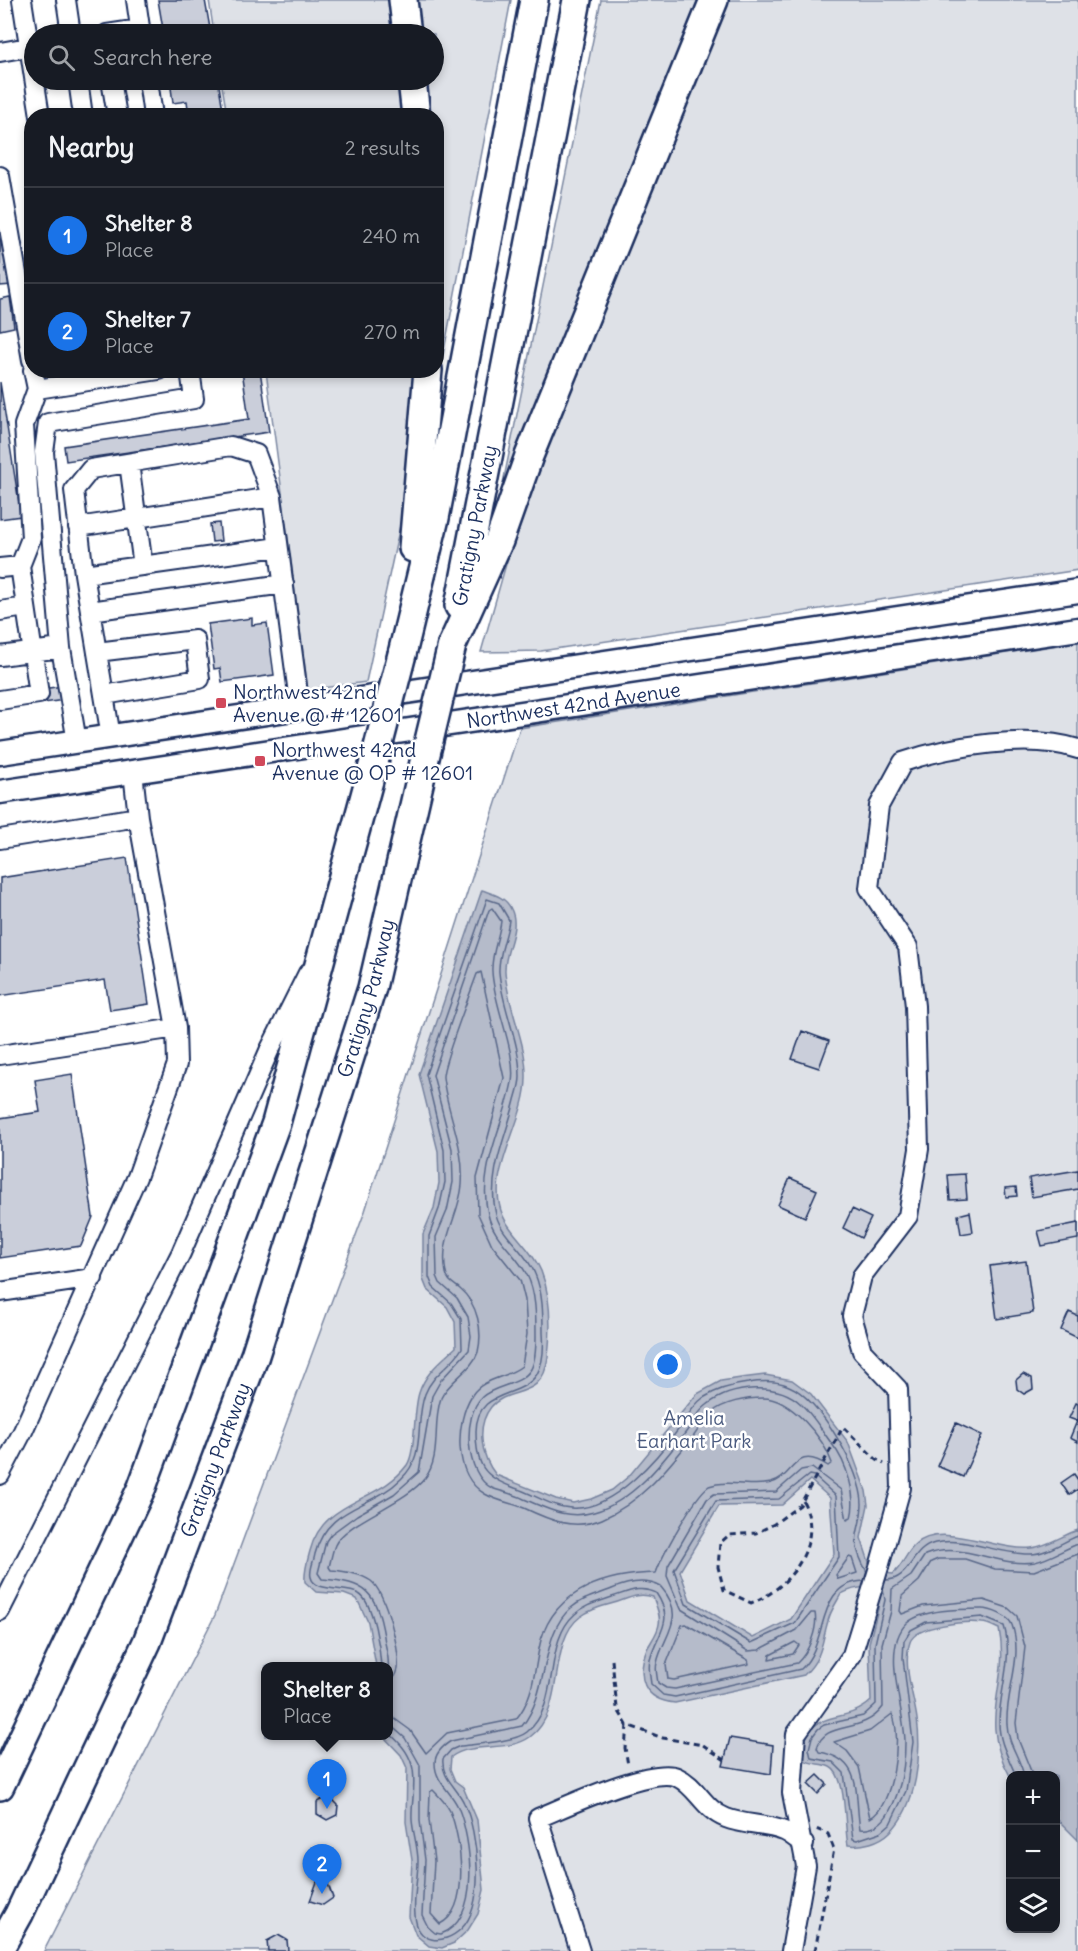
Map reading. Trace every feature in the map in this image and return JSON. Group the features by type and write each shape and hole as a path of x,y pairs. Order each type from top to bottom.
{"highway":[{"path":"403,0 406,24"},
{"name":"Gratigny Parkway","path":"0,1786 142,1487 276,1124 378,751 435,519 534,0"},
{"name":"Gratigny Parkway","path":"0,1948 147,1641 255,1355 372,988 452,645 577,0"},
{"path":"452,645 499,541 537,434 714,0"},
{"path":"413,90 415,108"},
{"path":"402,654 427,378"}],"main road":[{"name":"Northwest 42nd Avenue","path":"0,753 1078,591"},
{"name":"Northwest 42nd Avenue","path":"0,792 1078,629"},
{"path":"111,737 125,773"}],"lane":[{"path":"21,0 27,24"},
{"path":"66,0 70,24"},
{"path":"136,0 140,24"},
{"path":"0,52 24,48"},
{"path":"37,90 39,108"},
{"path":"79,90 82,108"},
{"path":"113,90 116,108"},
{"path":"149,90 152,108"},
{"path":"0,176 24,313"},
{"path":"0,700 39,694 20,566 31,538 24,425 35,380 60,378"},
{"path":"77,742 61,648 44,452 48,423 194,399 191,378"},
{"path":"111,737 84,574 74,490 91,469 231,446 256,454 272,497 300,709"},
{"path":"129,463 143,566"},
{"path":"78,527 272,497"},
{"path":"84,574 278,547"},
{"path":"0,568 20,566"},
{"path":"90,611 284,584"},
{"path":"0,611 26,607"},
{"path":"97,652 195,640 200,680 104,694"},
{"path":"0,656 61,648"},
{"path":"791,1951 806,1866 804,1844 792,1793 796,1734 852,1654 901,1488 898,1389 862,1351 852,1316 862,1276 908,1216 918,1149 915,1006 908,947 869,888 879,806 903,762 932,752 1037,740 1078,749"},
{"path":"0,1475 23,1431 137,1177 173,1078 178,1051 176,1028 138,818 125,773"},
{"path":"0,838 138,818"},
{"path":"0,1611 181,1253 269,1051 331,926"},
{"path":"0,1055 176,1028"},
{"path":"0,1292 93,1278"},
{"path":"580,1951 538,1818 633,1781 658,1774 677,1777 692,1789 709,1810 726,1818 784,1831 804,1844"}],"path":[{"path":"803,1500 810,1520 807,1538 799,1566 782,1587 751,1603 724,1590 718,1567 720,1544 729,1535 756,1533 774,1524 803,1500 843,1427 877,1460 892,1468 900,1467"},
{"path":"612,1660 617,1708 627,1725 624,1748 633,1781"},
{"path":"627,1725 663,1738 703,1744 724,1760"}],"green space":[{"path":"209,0 390,0 394,24 213,24"},
{"path":"409,0 511,0 444,351 444,108 420,108 418,90 444,90 444,24 412,24"},
{"path":"601,0 704,0 499,503"},
{"path":"722,0 1078,0 1078,570 541,651 481,652 520,515"},
{"path":"223,90 400,90 402,108 226,108"},
{"path":"267,378 415,378 410,451 401,521 366,682 308,690"},
{"name":"Amelia Earhart Park","path":"1078,642 1078,1951 44,1951 215,1615 365,1211 520,728"}],"water":[{"path":"482,890 503,899 509,905 514,917 505,971 509,998 523,1051 526,1078 522,1103 499,1179 500,1209 505,1220 535,1259 541,1271 547,1291 550,1325 548,1357 540,1381 533,1387 498,1400 486,1415 482,1442 491,1468 496,1475 556,1499 573,1503 591,1499 612,1490 629,1476 697,1394 721,1381 765,1375 792,1380 811,1394 848,1442 866,1491 868,1505 861,1538 871,1568 893,1574 915,1545 926,1538 939,1535 1003,1546 1031,1548 1078,1530 1078,1840 1060,1822 1060,1771 1008,1771 1000,1755 995,1718 1002,1649 999,1629 984,1623 954,1624 931,1628 914,1636 910,1642 907,1661 917,1719 919,1748 912,1794 899,1821 886,1836 870,1843 848,1845 844,1802 839,1780 830,1767 803,1759 805,1742 810,1731 817,1724 860,1709 871,1701 869,1643 878,1609 878,1591 860,1588 841,1594 830,1615 816,1661 804,1675 675,1703 656,1697 645,1685 642,1669 644,1659 657,1631 659,1617 653,1597 637,1596 588,1612 570,1628 563,1642 549,1710 541,1725 530,1737 511,1745 469,1749 451,1757 450,1769 455,1781 463,1787 477,1820 484,1890 478,1914 468,1930 454,1943 442,1948 429,1946 416,1935 409,1917 412,1860 406,1822 407,1768 401,1755 387,1740 393,1740 393,1662 375,1662 368,1622 357,1599 344,1594 316,1592 305,1582 305,1578 310,1551 317,1534 327,1521 339,1511 382,1487 407,1465 412,1451 419,1393 425,1379 456,1347 455,1322 447,1307 427,1289 423,1279 423,1234 434,1208 439,1183 438,1151 419,1074","holes":["810,1480 830,1498 834,1554 791,1619 753,1638 690,1600 680,1571 719,1506 782,1505"]}],"building":[{"path":"158,0 205,0 209,24 162,24"},
{"path":"171,90 220,90 223,108 188,108 187,101 173,103"},
{"path":"6,238 12,285 0,286 0,239"},
{"path":"10,297 14,327 0,330 0,299"},
{"path":"243,378 261,378 269,432 66,461 64,446 249,419"},
{"path":"0,382 21,516 0,519"},
{"path":"219,523 221,541 212,542 210,524"},
{"path":"252,618 252,625 267,623 274,675 222,682 220,668 214,669 208,624"},
{"path":"63,686 64,700 44,703 42,689"},
{"path":"127,858 149,1004 110,1010 105,980 0,996 0,878"},
{"path":"802,1031 829,1041 819,1068 792,1059"},
{"path":"72,1074 93,1217 81,1246 0,1258 0,1118 40,1112 35,1080"},
{"path":"1078,1170 1078,1189 1032,1197 1029,1178"},
{"path":"965,1174 967,1199 950,1200 948,1175"},
{"path":"790,1178 817,1190 805,1217 778,1205"},
{"path":"1016,1187 1017,1196 1006,1197 1005,1188"},
{"path":"852,1209 871,1218 861,1238 843,1228"},
{"path":"970,1212 973,1232 961,1234 958,1215"},
{"path":"1078,1223 1078,1239 1042,1246 1038,1231"},
{"path":"1026,1261 1033,1313 997,1319 990,1266"},
{"path":"1069,1312 1078,1316 1078,1338 1061,1330"},
{"path":"1023,1374 1032,1378 1033,1389 1024,1394 1017,1389 1016,1380"},
{"path":"1076,1403 1078,1404 1078,1442 1070,1438 1077,1421 1069,1418"},
{"path":"956,1423 982,1435 963,1477 937,1466"},
{"path":"1074,1474 1078,1480 1078,1489 1069,1495 1061,1483"},
{"path":"730,1738 773,1745 771,1774 723,1766"},
{"path":"818,1775 827,1784 818,1794 808,1784"},
{"path":"329,1796 338,1805 337,1815 327,1820 317,1814 317,1802"},
{"path":"318,1879 328,1884 333,1898 323,1905 310,1901"},
{"path":"278,1935 287,1940 288,1951 268,1951 267,1941"}],"place":[{"name":"Northwest 42nd Avenue @ # 12601","path":"221,703"},
{"name":"Northwest 42nd Avenue @ OP # 12601","path":"260,761"},
{"name":"Shelter 8","path":"327,1809"},
{"name":"Shelter 7","path":"322,1894"}]}
